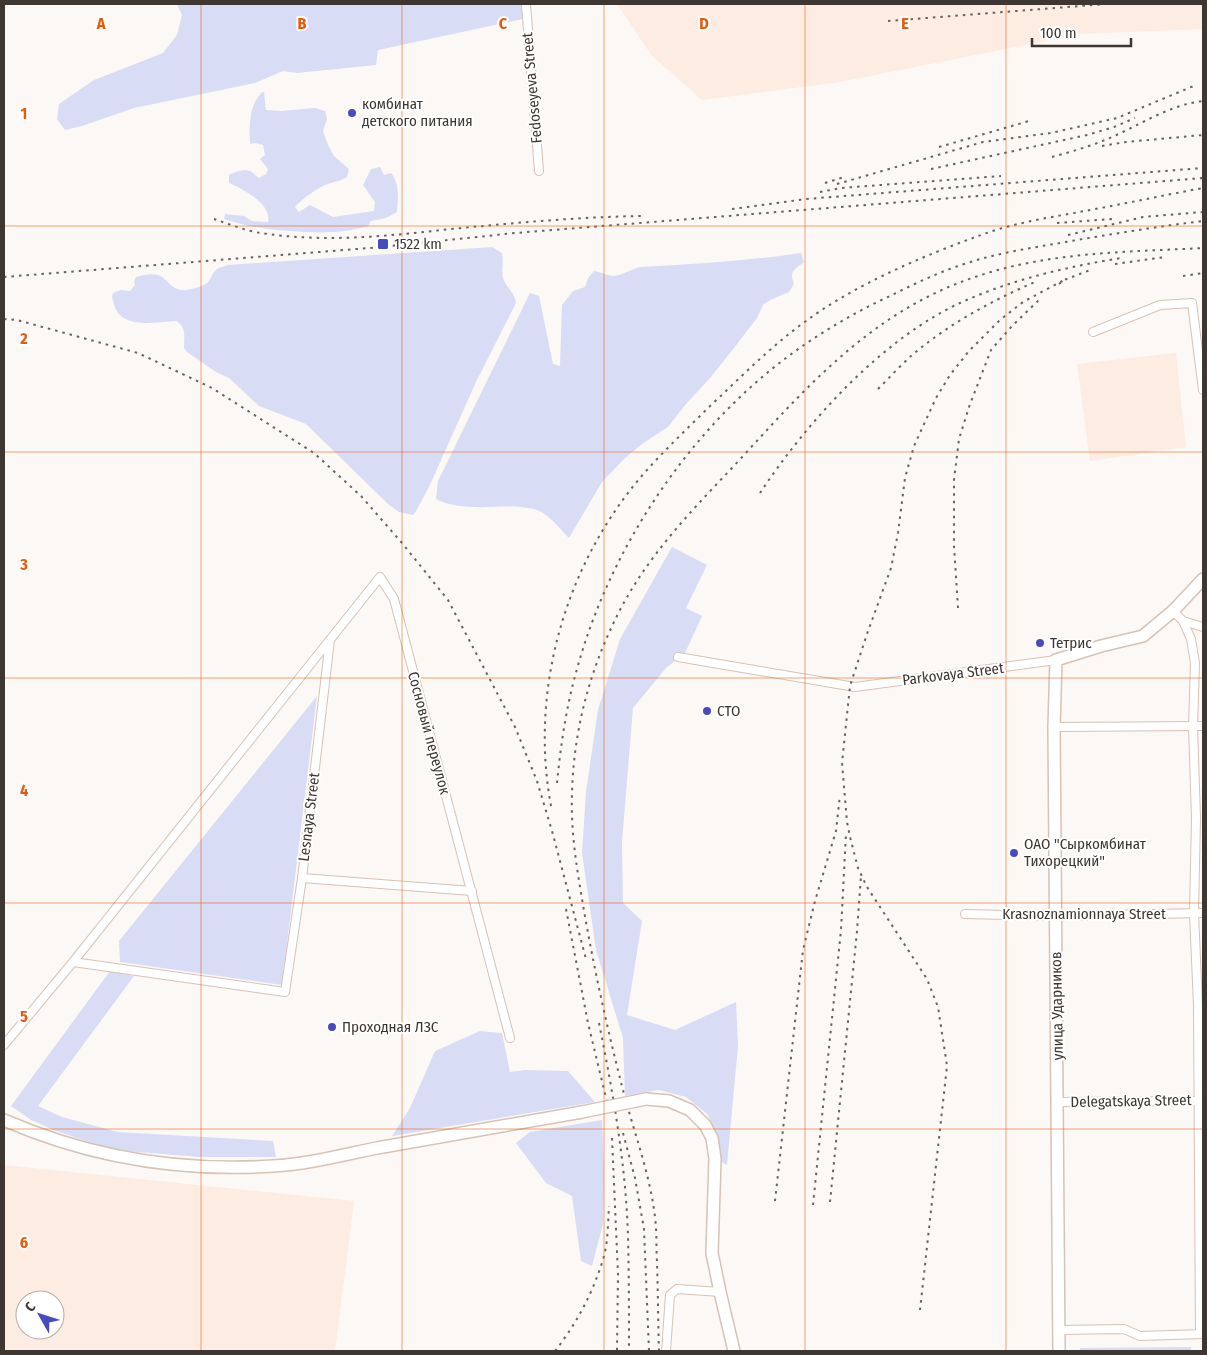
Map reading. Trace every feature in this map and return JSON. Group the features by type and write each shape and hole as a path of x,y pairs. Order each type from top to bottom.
{"main road":[{"name":"Parkovaya Street","path":"1056,660 1101,646 1143,636 1173,611 1203,580"},
{"name":"улица Ударников","path":"1056,660 1054,727 1059,1102 1059,1351"},
{"path":"4,1120 61,1142 95,1152 156,1163 205,1167 251,1167 300,1163 646,1099 669,1100 690,1110 705,1126 712,1138 715,1158 712,1253 734,1351"}],"street":[{"name":"Fedoseyeva Street","path":"526,4 539,171"},
{"path":"1093,332 1160,305 1192,304 1199,322 1203,390"},
{"name":"Сосновый переулок","path":"330,640 380,578 394,599 510,1038"},
{"path":"1060,1330 1124,1329 1140,1336 1202,1334 1201,1006 1194,912 1199,818 1193,726 1195,663 1191,639 1183,621 1173,611"},
{"path":"1183,621 1203,628"},
{"path":"4,1045 73,962 330,640"},
{"name":"Lesnaya Street","path":"73,962 286,992 302,878 330,640"},
{"name":"Parkovaya Street","path":"678,657 855,687 1056,660"},
{"path":"1054,727 1203,726"},
{"path":"302,878 472,891"},
{"name":"Krasnoznamionnaya Street","path":"965,914 1056,916 1203,912"},
{"name":"Delegatskaya Street","path":"1059,1102 1201,1101"},
{"path":"666,1351 670,1295 677,1289 720,1292"}],"shaded area":[{"path":"177,4 521,4 523,19 378,50 376,65 297,73 283,71 255,83 134,108 65,130 57,119 59,104 94,80 163,53 177,35 182,15"},
{"path":"617,4 1203,4 1203,29 1081,34 840,82 702,100 652,56"},
{"path":"264,92 266,110 281,111 315,108 325,111 327,119 323,131 328,145 334,156 349,169 347,177 320,188 302,200 295,207 299,212 310,205 333,217 374,211 375,202 363,185 371,169 380,167 384,175 391,173 396,182 398,191 397,212 386,218 371,221 368,226 329,232 301,232 264,228 224,219 225,214 244,216 252,221 268,222 266,209 261,203 249,193 229,183 229,175 234,173 243,170 249,171 259,178 266,174 268,169 260,159 265,155 263,145 250,144 252,110 254,103"},
{"path":"492,247 502,253 503,278 516,303 476,382 429,487 413,515 399,512 388,504 306,424 259,406 229,378 216,372 187,352 184,348 183,330 180,323 176,321 140,323 123,318 118,312 112,297 113,293 121,290 130,291 135,285 136,277 147,275 160,276 172,286 185,290 206,284 217,269 228,265"},
{"path":"801,253 804,262 792,273 794,284 789,292 763,305 757,318 734,348 668,427 642,444 624,459 602,482 569,538 550,518 535,509 521,507 467,507 436,499 438,481 530,293 539,296 553,364 560,366 562,305 573,291 585,287 588,278 594,271 616,276 641,267 741,260"},
{"path":"1176,353 1186,447 1090,461 1077,364"},
{"path":"672,547 707,565 686,608 702,616 685,653 666,668 633,708 622,842 623,903 642,921 627,1015 675,1030 736,1002 738,1046 727,1165 720,1161 718,1137 707,1114 686,1097 658,1090 625,1096 623,1038 596,950 582,853 586,792 598,710 620,639"},
{"path":"317,696 282,985 120,962 119,941"},
{"path":"110,971 134,976 38,1106 62,1117 118,1132 273,1141 276,1157 199,1157 114,1150 56,1131 31,1120 11,1106"},
{"path":"480,1031 502,1033 510,1072 525,1070 568,1071 595,1102 392,1136 410,1108 435,1051"},
{"path":"602,1120 603,1224 592,1266 581,1261 572,1196 546,1183 516,1143 530,1132"},
{"path":"4,1165 354,1201 335,1351 4,1351"},
{"path":"1191,1347 1191,1351 1080,1351 1080,1348"}],"railway":[{"path":"888,21 1106,4"},
{"path":"837,184 983,142 1051,133 1117,118 1196,85"},
{"path":"1052,157 1105,140 1177,107 1203,101"},
{"path":"931,169 1087,135 1135,118"},
{"path":"939,147 1029,121"},
{"path":"1102,146 1203,135"},
{"path":"732,209 806,199 1203,168"},
{"path":"820,192 841,188 1001,176"},
{"path":"825,183 844,177"},
{"path":"4,277 382,247 515,233 1203,178"},
{"path":"551,806 546,763 545,721 549,678 558,636 571,595 589,556 610,519 635,484 708,408 780,341 806,321 846,295 890,272 994,230 1021,223 1203,188"},
{"path":"1068,235 1143,217 1203,212"},
{"path":"214,219 261,233 309,238 333,238 380,236 546,221 641,216"},
{"path":"1057,223 1112,219"},
{"path":"557,783 560,752 571,692 593,619 611,577 633,535 657,496 685,458 747,390 782,361 835,325 877,302 952,268 975,260 1019,250 1203,221"},
{"path":"659,1351 656,1228 653,1201 612,1047 592,953 576,860 572,816 574,762 583,709 599,658 621,608 644,570 672,534 786,410 841,356 871,332 903,311 937,292 975,277 1031,262 1116,252 1203,248"},
{"path":"1115,264 1165,257"},
{"path":"760,493 800,438 848,385 902,338 931,319 960,303 1018,281 1059,270 1121,258"},
{"path":"1059,284 1064,280 1093,269"},
{"path":"1183,276 1203,273"},
{"path":"920,1310 947,1066 938,1007 927,979 867,887 858,868 850,837 842,763 850,686 891,568 898,533 905,478 914,446 936,398 950,375 969,351 1000,320 1023,302 1064,280"},
{"path":"878,389 911,356 939,334 1002,297 1035,282"},
{"path":"958,608 954,546 954,480 959,439 991,350 1041,298"},
{"path":"4,319 17,320 138,353 212,388 314,453 361,496 448,600 515,727 537,781 586,959"},
{"path":"775,1201 803,950 815,901 836,831 840,795"},
{"path":"813,1205 841,930 846,834"},
{"path":"830,1202 861,876"},
{"path":"566,909 588,1023 607,1102"},
{"path":"599,1023 614,1102 625,1183 628,1237 629,1351"},
{"path":"623,1133 635,1178 644,1229 649,1351"},
{"path":"612,1138 618,1274 617,1351"},
{"path":"555,1351 578,1318 600,1269 608,1231 609,1206"}],"place":[{"name":"комбинат детского питания","path":"352,113"},
{"name":"1522 km","path":"383,244"},
{"name":"Тетрис","path":"1040,643"},
{"name":"СТО","path":"707,711"},
{"name":"ОАО \"Сыркомбинат Тихорецкий\"","path":"1014,853"},
{"name":"Проходная ЛЗС","path":"332,1027"}]}
